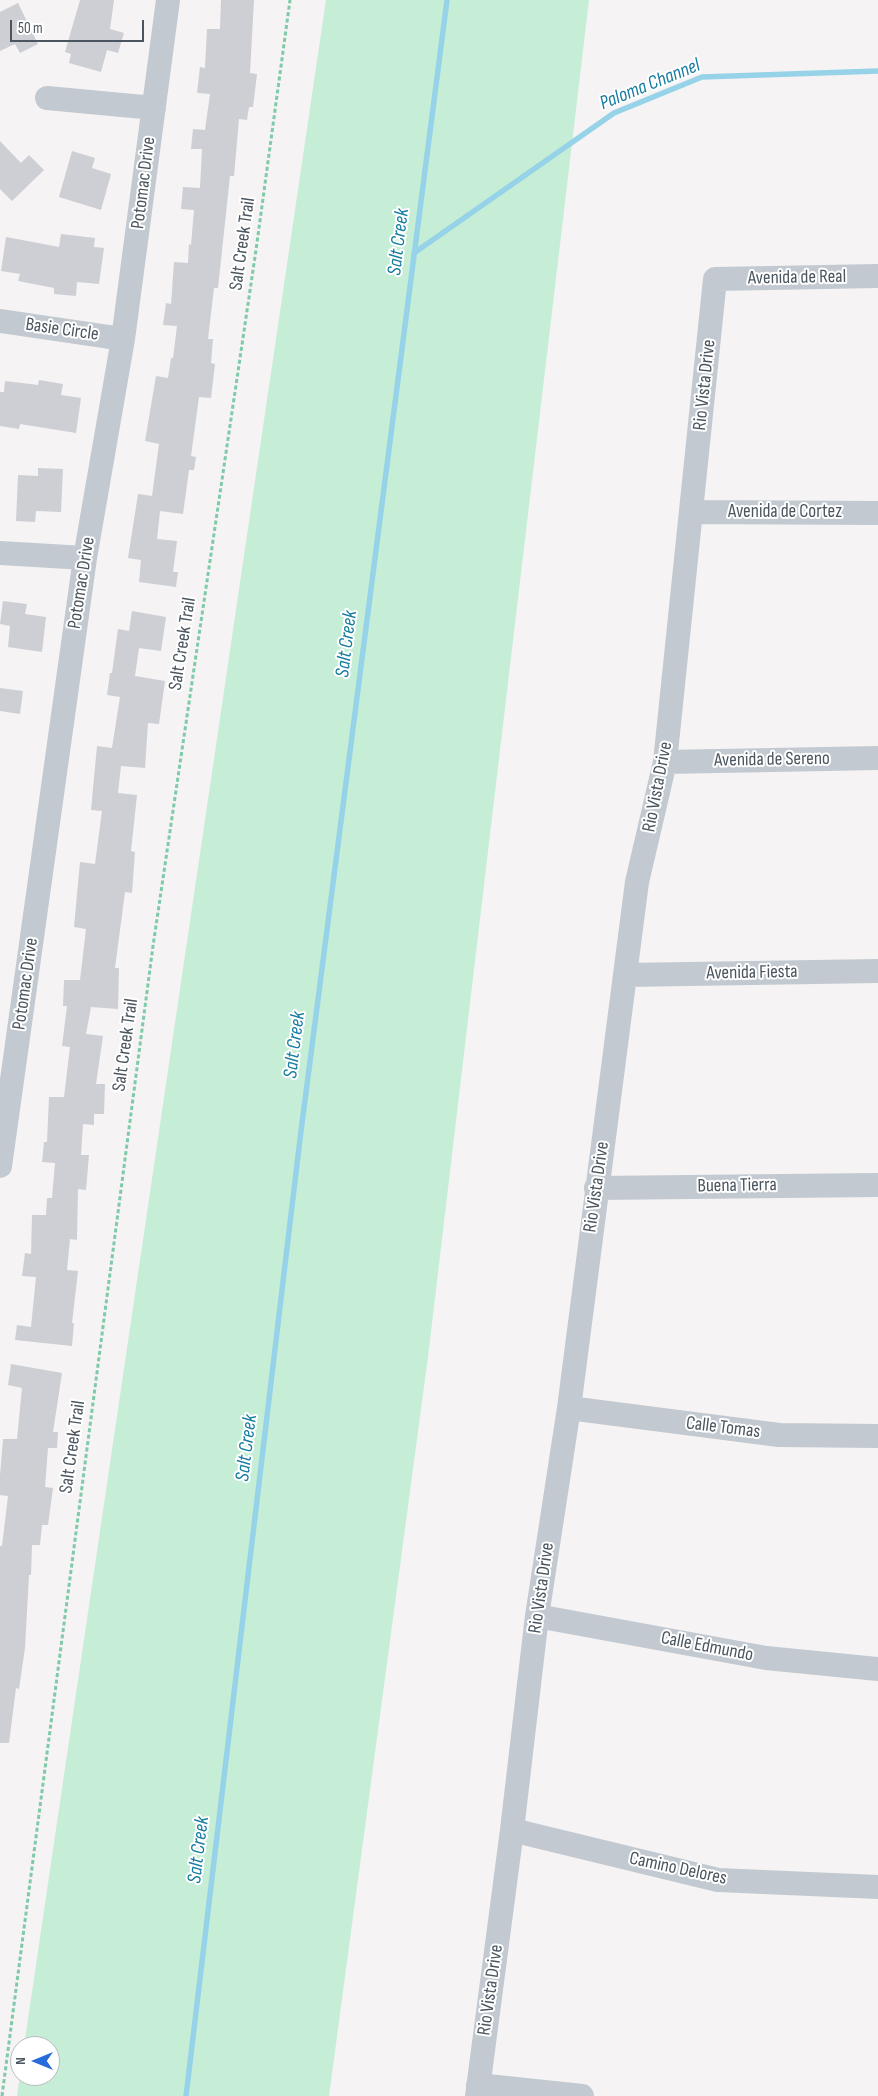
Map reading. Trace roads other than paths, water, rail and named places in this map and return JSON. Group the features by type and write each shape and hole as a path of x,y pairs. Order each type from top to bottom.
{"street":[{"name":"Potomac Drive","path":"0,1166 85,558 124,339 168,0"},
{"path":"47,98 154,108"},
{"name":"Avenida de Real","path":"715,279 878,276"},
{"name":"Rio Vista Drive","path":"477,2091 512,1830 537,1616 568,1408 637,882 665,762 715,279"},
{"name":"Basie Circle","path":"1,321 124,339"},
{"name":"Avenida de Cortez","path":"692,512 878,513"},
{"path":"0,553 85,558"},
{"name":"Avenida de Sereno","path":"665,762 878,758"},
{"name":"Avenida Fiesta","path":"626,975 878,971"},
{"name":"Buena Tierra","path":"596,1188 878,1185"},
{"name":"Calle Tomas","path":"568,1408 779,1435 878,1436"},
{"name":"Calle Edmundo","path":"537,1616 766,1658 878,1668"},
{"name":"Camino Delores","path":"512,1830 718,1880 878,1886"},
{"path":"477,2091 582,2096"}],"waterway":[{"name":"Salt Creek","path":"186,2096 300,1139 447,0"},
{"name":"Paloma Channel","path":"414,253 614,113 702,77 878,71"}]}
